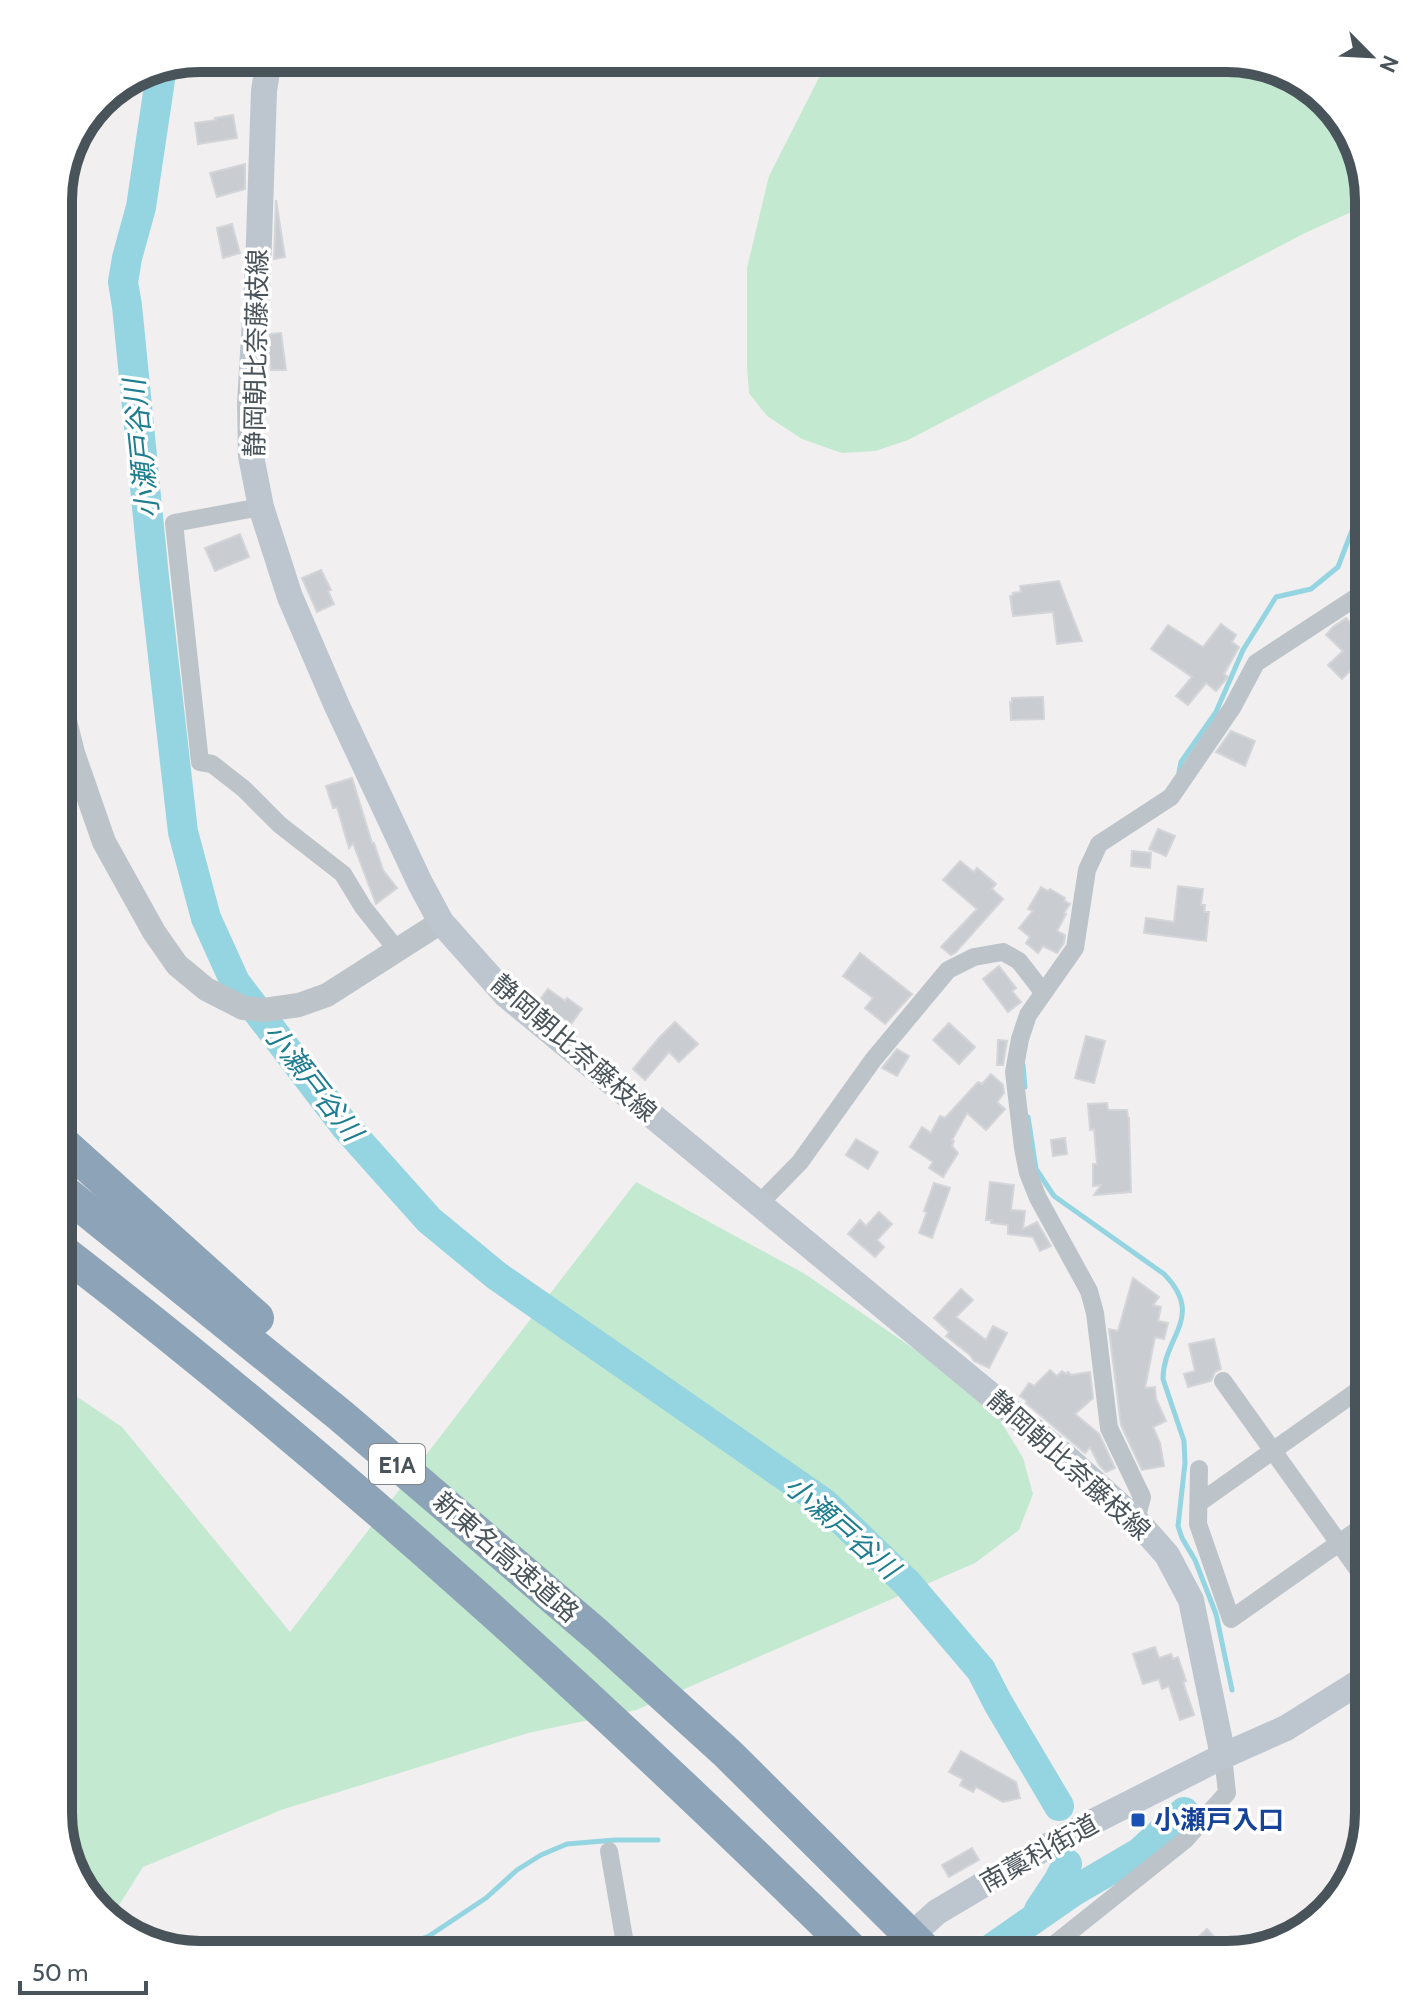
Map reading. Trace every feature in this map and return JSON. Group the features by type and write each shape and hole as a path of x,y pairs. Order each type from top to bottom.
{"highway":[{"path":"72,1152 205,1273 369,1415 597,1635"},
{"name":"新東名高速道路","path":"72,1198 340,1415 597,1635 727,1753 916,1941"},
{"name":"新東名高速道路","path":"72,1259 300,1443 555,1667 842,1941"}],"main road":[{"name":"静岡朝比奈藤枝線","path":"267,72 250,403 251,456 261,507 296,610 356,747 441,922 506,995 1068,1459 1136,1520 1167,1555 1191,1600 1223,1756"},
{"name":"南藁科街道","path":"905,1941 937,1912 1063,1837 1223,1756 1286,1728 1355,1685"}],"street":[{"path":"261,507 174,523 200,762 212,764 244,789 280,825 343,874 363,907 397,950"},
{"path":"1136,1520 1142,1497 1109,1428 1095,1313 1089,1291 1038,1198 1028,1173 1014,1072 1020,1039 1028,1015 1075,948 1087,870 1099,844 1171,797 1232,708 1256,663 1355,598"},
{"path":"72,749 104,842 154,932 177,965 206,989 243,1008 264,1010 287,1007 327,995 441,922"},
{"path":"759,1204 800,1162 873,1060 948,970 974,957 1003,952 1019,961 1043,992"},
{"path":"1223,1381 1355,1565"},
{"path":"1199,1503 1355,1393"},
{"path":"1199,1469 1198,1524 1231,1619 1355,1532"},
{"path":"1059,1941 1185,1840 1227,1793 1223,1756"},
{"path":"609,1851 625,1941"}],"green space":[{"path":"822,72 1235,72 1252,74 1291,89 1328,122 1338,136 1351,167 1355,210 1305,233 908,440 875,451 842,453 802,439 767,416 749,393 747,268 769,176"},
{"path":"636,1182 805,1274 965,1384 995,1412 1023,1458 1033,1494 1019,1530 975,1563 636,1710 528,1733 281,1810 143,1867 117,1909 89,1877 76,1846 73,1829 72,1393 122,1427 290,1632"}],"building":[{"path":"233,115 237,138 198,144 195,123"},
{"path":"245,164 245,189 217,197 210,173"},
{"path":"276,200 285,257 274,259"},
{"path":"232,224 240,253 223,258 217,228"},
{"path":"281,333 286,370 271,370 270,334"},
{"path":"240,534 249,557 215,571 205,548"},
{"path":"321,570 334,604 317,612 302,578"},
{"path":"1059,581 1082,641 1057,644 1053,612 1013,616 1010,596 1021,592 1020,586"},
{"path":"1346,618 1352,624 1355,620 1355,666 1342,679 1328,665 1343,651 1326,635"},
{"path":"1221,624 1236,635 1232,642 1239,647 1224,674 1228,677 1216,691 1206,683 1188,705 1176,696 1192,677 1151,649 1168,625 1203,647"},
{"path":"1043,697 1044,719 1011,720 1012,698"},
{"path":"1231,731 1255,741 1245,766 1216,752"},
{"path":"352,778 383,870 397,888 376,904 353,843 349,848 337,807 333,808 326,786"},
{"path":"1158,829 1175,836 1166,856 1149,849"},
{"path":"1132,851 1151,853 1150,868 1131,866"},
{"path":"960,861 974,872 977,868 996,884 992,889 1003,899 951,955 941,947 977,909 943,880"},
{"path":"1178,886 1203,889 1201,905 1205,905 1204,912 1209,912 1206,941 1144,933 1146,918 1174,922"},
{"path":"1041,887 1050,889 1070,904 1057,931 1065,935 1057,953 1043,946 1038,953 1026,943 1030,937 1019,928 1033,911 1028,909"},
{"path":"860,953 912,994 885,1024 865,1008 873,998 843,976"},
{"path":"999,966 1016,988 1012,991 1021,1002 1008,1012 983,979"},
{"path":"548,989 582,1009 571,1024 539,1001"},
{"path":"675,1022 698,1044 679,1062 669,1052 645,1080 633,1069"},
{"path":"949,1023 975,1047 959,1064 933,1040"},
{"path":"1086,1036 1105,1041 1094,1083 1075,1078"},
{"path":"998,1040 1007,1041 1003,1065 997,1065"},
{"path":"897,1049 909,1056 897,1076 882,1068"},
{"path":"991,1074 1003,1085 1004,1093 997,1102 1005,1109 986,1130 967,1113 952,1140 952,1146 958,1153 943,1177 929,1168 933,1162 910,1147 922,1127 931,1133 940,1116 945,1118 978,1082 982,1084"},
{"path":"1107,1103 1108,1110 1127,1110 1131,1192 1094,1195 1101,1185 1093,1186 1093,1164 1097,1164 1088,1104"},
{"path":"1065,1138 1067,1154 1053,1156 1051,1140"},
{"path":"856,1139 878,1152 868,1169 846,1155"},
{"path":"990,1182 1014,1185 1011,1210 1025,1211 1023,1229 1037,1222 1051,1246 1040,1251 1033,1237 1008,1234 1008,1225 986,1220"},
{"path":"934,1183 950,1188 932,1238 919,1233"},
{"path":"879,1212 892,1224 877,1240 884,1247 875,1257 848,1234 860,1220 866,1226"},
{"path":"1133,1278 1159,1297 1153,1305 1161,1307 1158,1321 1168,1323 1164,1339 1155,1337 1145,1388 1155,1387 1156,1399 1166,1421 1153,1427 1164,1466 1142,1470 1121,1425 1109,1329 1118,1331"},
{"path":"961,1289 973,1300 956,1317 986,1340 993,1326 1007,1333 989,1368 974,1361 946,1336 949,1332 934,1318"},
{"path":"1214,1339 1221,1369 1215,1372 1211,1381 1188,1387 1184,1374 1195,1371 1189,1344"},
{"path":"1050,1370 1057,1376 1062,1371 1071,1375 1090,1372 1093,1398 1075,1414 1099,1434 1115,1468 1106,1472 1090,1447 1085,1453 1020,1396 1029,1383 1034,1386"},
{"path":"1155,1647 1159,1658 1171,1654 1173,1659 1178,1657 1194,1715 1180,1720 1169,1686 1162,1689 1159,1679 1143,1684 1133,1654"},
{"path":"961,1751 1016,1782 1020,1798 1003,1802 976,1787 973,1792 960,1785 963,1779 949,1772"},
{"path":"972,1848 979,1860 949,1877 942,1865"},
{"path":"1207,1929 1218,1941 1194,1941"}],"waterway":[{"name":"小瀬戸谷川","path":"160,79 141,207 123,282 183,832 206,918 235,982 345,1126 429,1220 497,1276 824,1503 907,1583 981,1670 1059,1806"},
{"path":"1179,772 1181,762 1216,712 1243,650 1276,597 1311,589 1338,567 1355,523"},
{"path":"1023,1065 1025,1087"},
{"path":"1028,1117 1036,1169 1054,1196 1164,1274 1182,1302 1182,1315 1169,1350 1163,1379 1184,1441 1185,1463 1178,1526 1216,1614 1232,1690"},
{"name":"小瀬戸谷川","path":"1002,1941 1074,1891 1139,1853 1184,1812"},
{"path":"416,1941 429,1936 486,1898 517,1870 567,1844 658,1840"},
{"name":"小瀬戸谷川","path":"1039,1910 1067,1864"}],"place":[{"name":"小瀬戸入口","path":"1138,1820"}]}
